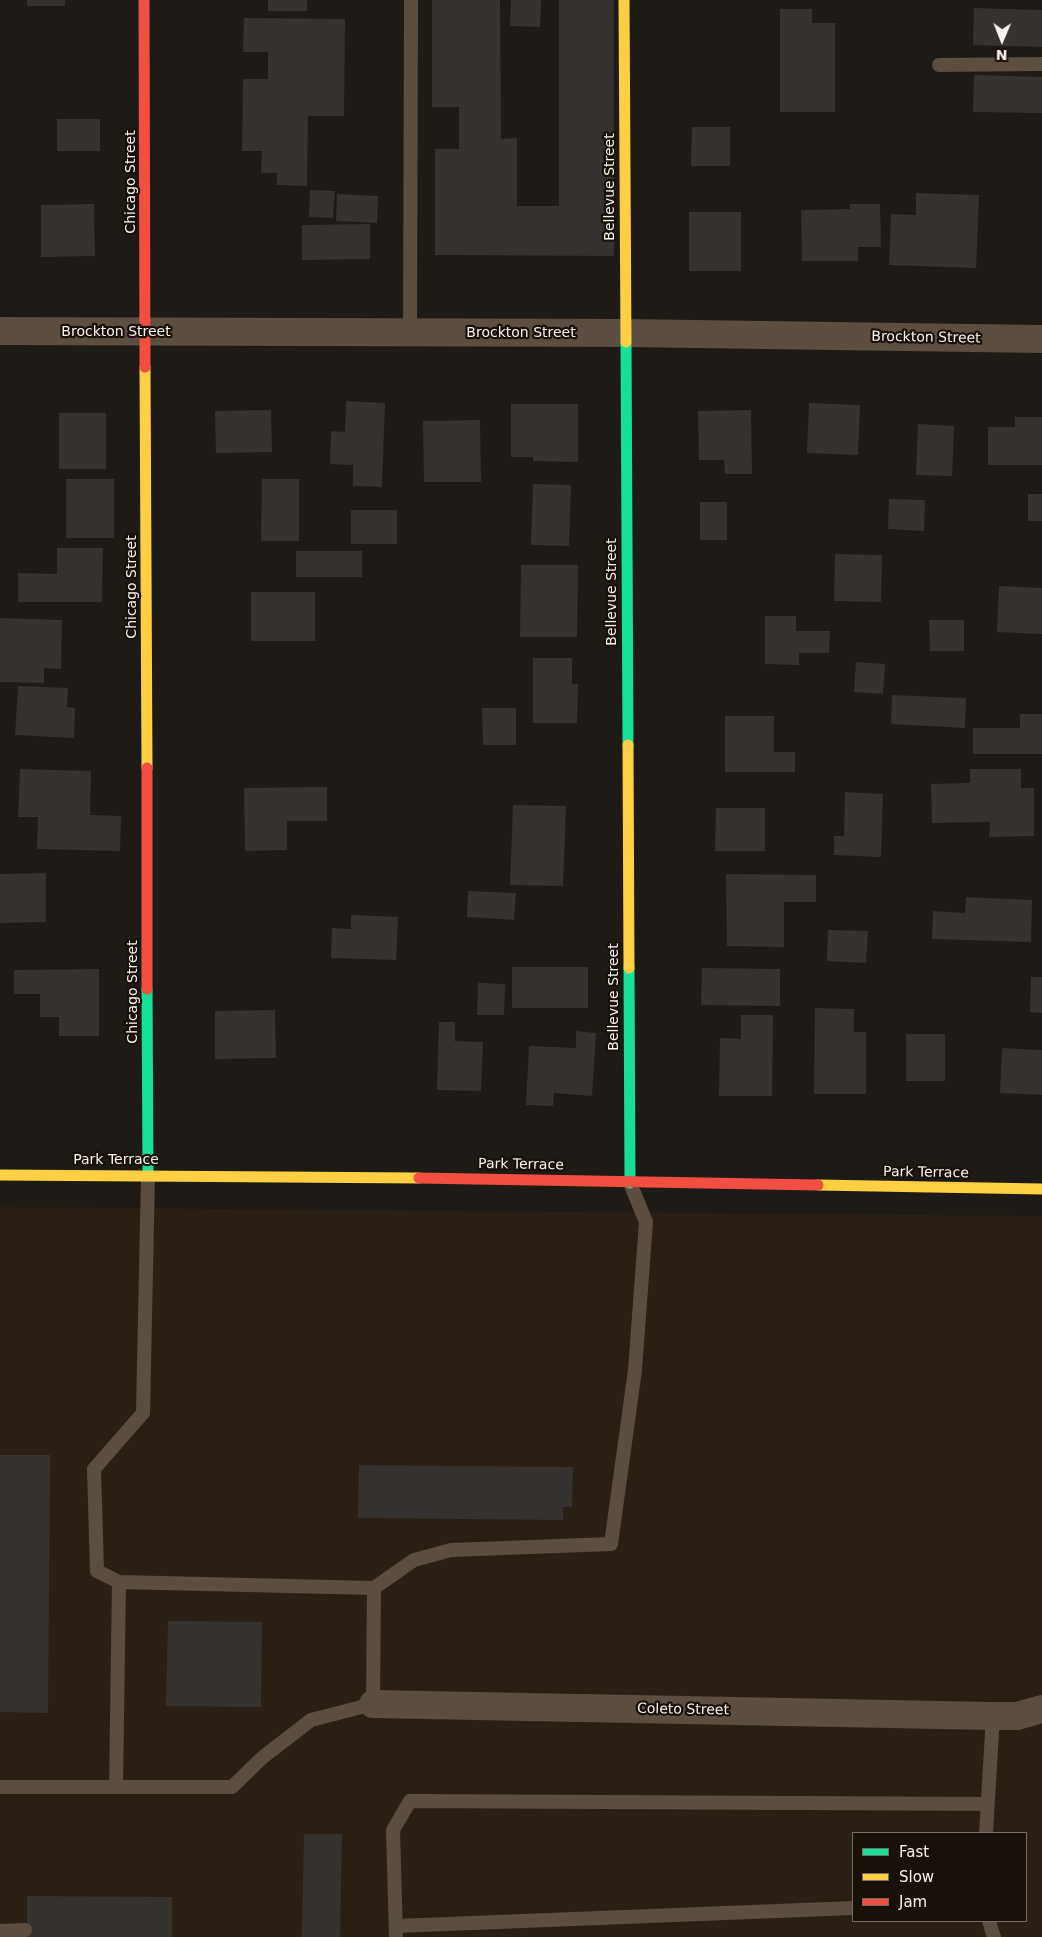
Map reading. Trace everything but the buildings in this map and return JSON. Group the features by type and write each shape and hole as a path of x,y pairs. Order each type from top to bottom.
{"street":[{"name":"Chicago Street","path":"144,0 147,333 148,1175"},
{"name":"Bellevue Street","path":"624,0 630,1183"},
{"name":"Brockton Street","path":"0,331 147,333 625,333 1042,339"},
{"name":"Park Terrace","path":"0,1175 380,1177 1042,1190"},
{"name":"Coleto Street","path":"373,1704 994,1716 1017,1716 1042,1708"}],"lane":[{"path":"410,333 411,0"},
{"path":"939,65 1042,64"},
{"path":"148,1175 143,1413 94,1469 97,1571 119,1582 374,1588 414,1560 451,1550 611,1544 635,1370 646,1222 630,1183"},
{"path":"116,1787 119,1582"},
{"path":"0,1787 232,1787 263,1757 311,1720 373,1704 374,1588"},
{"path":"986,1832 994,1716"},
{"path":"852,1908 396,1931 392,1830 410,1801 987,1804"},
{"path":"989,1922 994,1937"},
{"path":"0,1931 25,1930"}],"shaded area":[{"path":"0,1207 1042,1216 1042,1937 0,1937"}],"traffic: fast":[{"path":"626,342 628,745"},
{"path":"629,968 630,1183"},
{"path":"147,989 148,1175"}],"traffic: slow":[{"path":"624,0 626,342"},
{"path":"145,367 147,768"},
{"path":"628,745 629,968"},
{"path":"0,1175 419,1178"},
{"path":"818,1185 1042,1189"}],"traffic: jam":[{"path":"144,0 145,367"},
{"path":"147,768 147,989"},
{"path":"419,1178 818,1185"}]}
